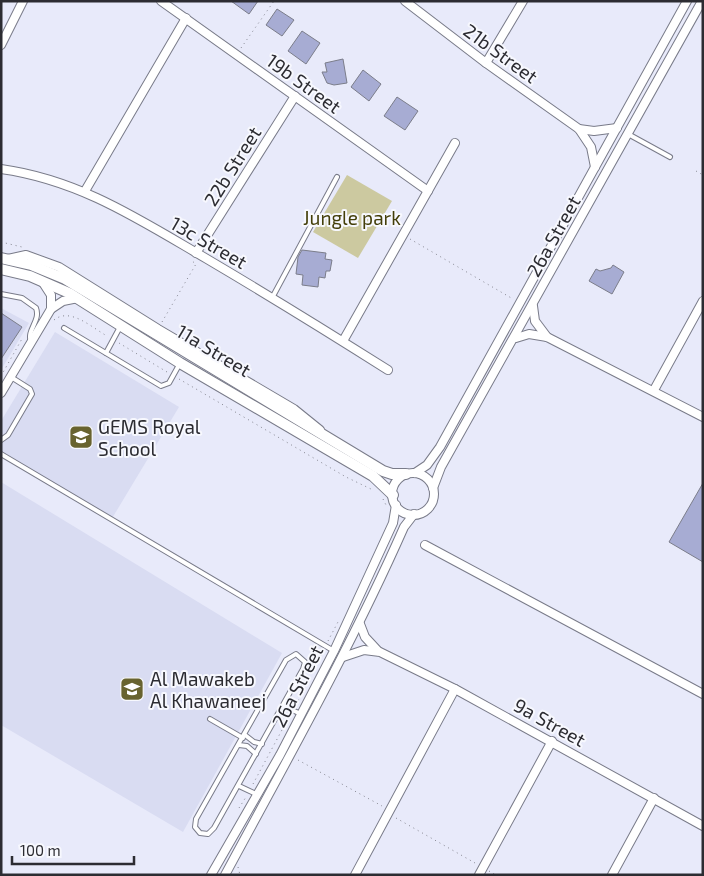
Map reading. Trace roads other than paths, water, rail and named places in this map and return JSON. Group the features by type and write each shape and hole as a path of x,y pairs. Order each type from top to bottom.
{"street":[{"name":"19b Street","path":"162,1 428,191"},
{"name":"21b Street","path":"405,1 486,63 579,130 591,147 596,167"},
{"path":"486,63 523,1"},
{"name":"26a Street","path":"410,474 436,454 687,1"},
{"name":"26a Street","path":"433,488 441,467 514,340 702,1"},
{"path":"1,46 19,3"},
{"path":"84,191 186,18"},
{"name":"22b Street","path":"196,253 295,96"},
{"path":"579,130 594,131 617,128"},
{"path":"343,341 455,143"},
{"name":"13c Street","path":"1,169 41,176 84,191 196,253 388,370"},
{"path":"4,259 26,255 48,262 70,273 158,329 294,409 314,424 325,436"},
{"name":"11a Street","path":"4,259 31,265 64,279 383,471 397,475 410,474"},
{"name":"11a Street","path":"1,269 41,280 78,298 180,364 373,476 394,500"},
{"path":"41,280 51,295 50,311"},
{"path":"1,394 50,311 63,301 78,298"},
{"path":"654,390 703,301"},
{"path":"533,305 535,321 547,337"},
{"path":"514,340 524,334 547,337 654,390 703,417"},
{"path":"410,474 424,476 433,488 432,503 424,511 414,514 404,512 394,500 398,480 410,474"},
{"name":"26a Street","path":"211,875 258,795 334,651 389,531 394,500"},
{"name":"26a Street","path":"225,875 360,624 404,528 414,514"},
{"path":"425,545 703,694"},
{"name":"9a Street","path":"360,624 369,642 380,652 456,689 703,826"},
{"name":"9a Street","path":"342,657 356,651 380,652"},
{"path":"355,875 456,689"},
{"path":"479,875 552,742"},
{"path":"612,875 654,798"},
{"path":"231,864 234,875"}],"lane":[{"path":"628,134 670,156"},
{"path":"272,298 337,176"},
{"path":"1,294 22,298 36,308 38,315 29,335 32,344"},
{"path":"106,353 120,326"},
{"path":"64,328 161,386 167,385 180,364"},
{"path":"1,440 7,438 32,394 30,389 11,376"},
{"path":"1,454 334,651"},
{"path":"296,654 303,658 305,666 284,704 211,832 204,834 197,830 196,819 286,660 296,654"},
{"path":"284,704 301,714"},
{"path":"210,719 254,742 262,744"},
{"path":"239,745 247,746 256,754"},
{"path":"240,784 258,795"}],"place":[{"name":"GEMS Royal School","path":"81,437"},
{"name":"Al Mawakeb Al Khawaneej","path":"132,689"}],"park label":[{"name":"Jungle park","path":"352,217"}]}
